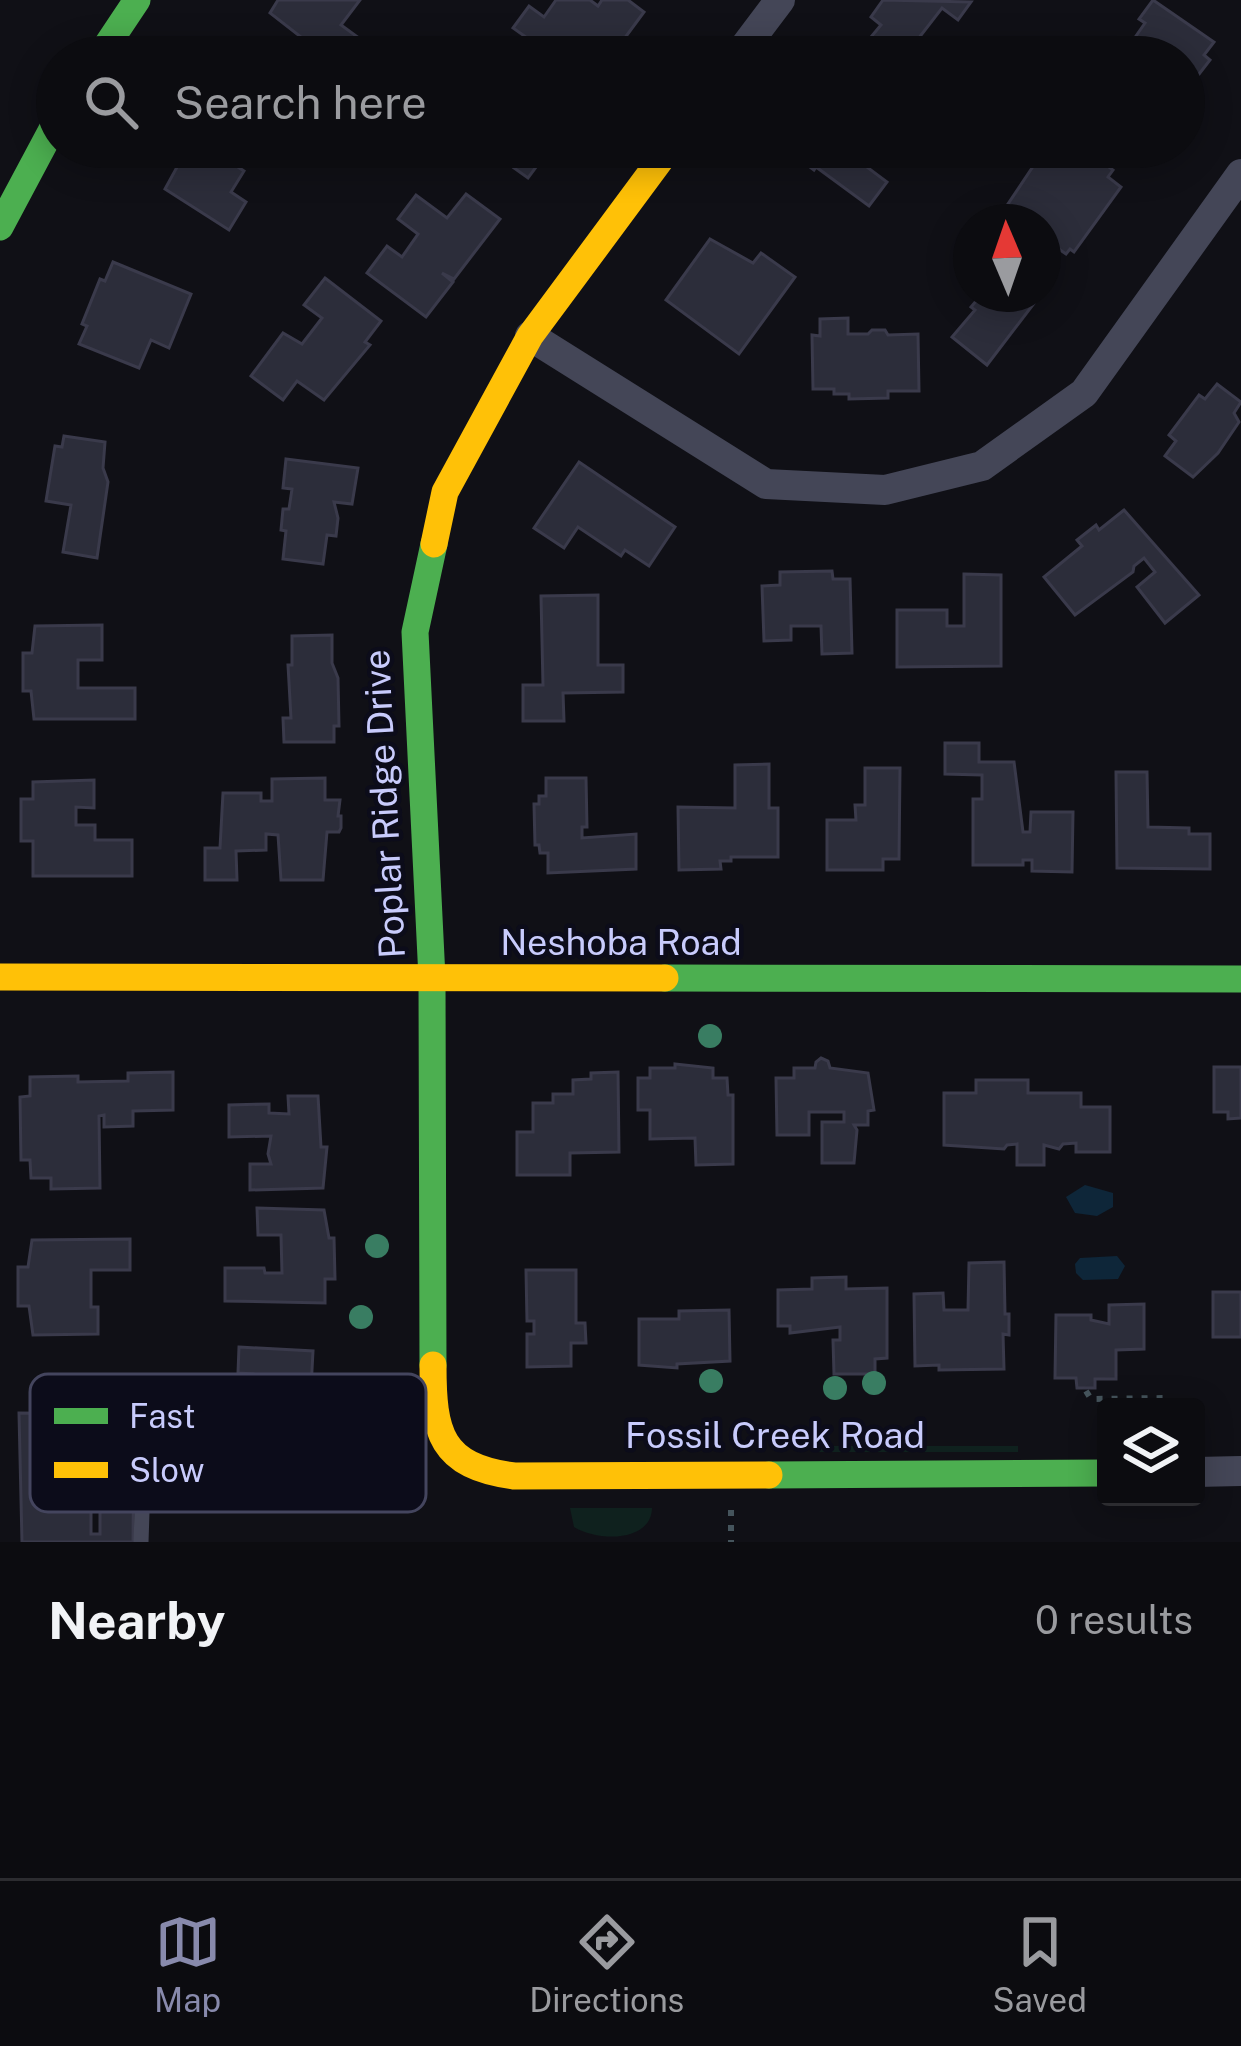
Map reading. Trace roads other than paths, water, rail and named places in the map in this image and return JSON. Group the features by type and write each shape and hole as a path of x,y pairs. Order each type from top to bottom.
{"street":[{"path":"113,36 137,0"},
{"path":"753,36 780,0"},
{"path":"0,227 36,159"},
{"name":"Poplar Ridge Drive","path":"449,1454 434,1400 432,978 415,632 445,491 530,336 654,168"},
{"path":"530,336 766,484 885,490 982,466 1084,393 1241,174"},
{"name":"Neshoba Road","path":"0,977 1241,979"},
{"name":"Fossil Creek Road","path":"449,1454 477,1470 514,1476 1097,1473"},
{"path":"1205,1472 1241,1471"}],"lane":[{"path":"141,1542 142,1512"}],"water":[{"path":"1085,1185 1113,1193 1113,1207 1097,1216 1075,1213 1066,1197"},
{"path":"1117,1256 1125,1266 1118,1279 1083,1280 1076,1273 1080,1258"}]}
